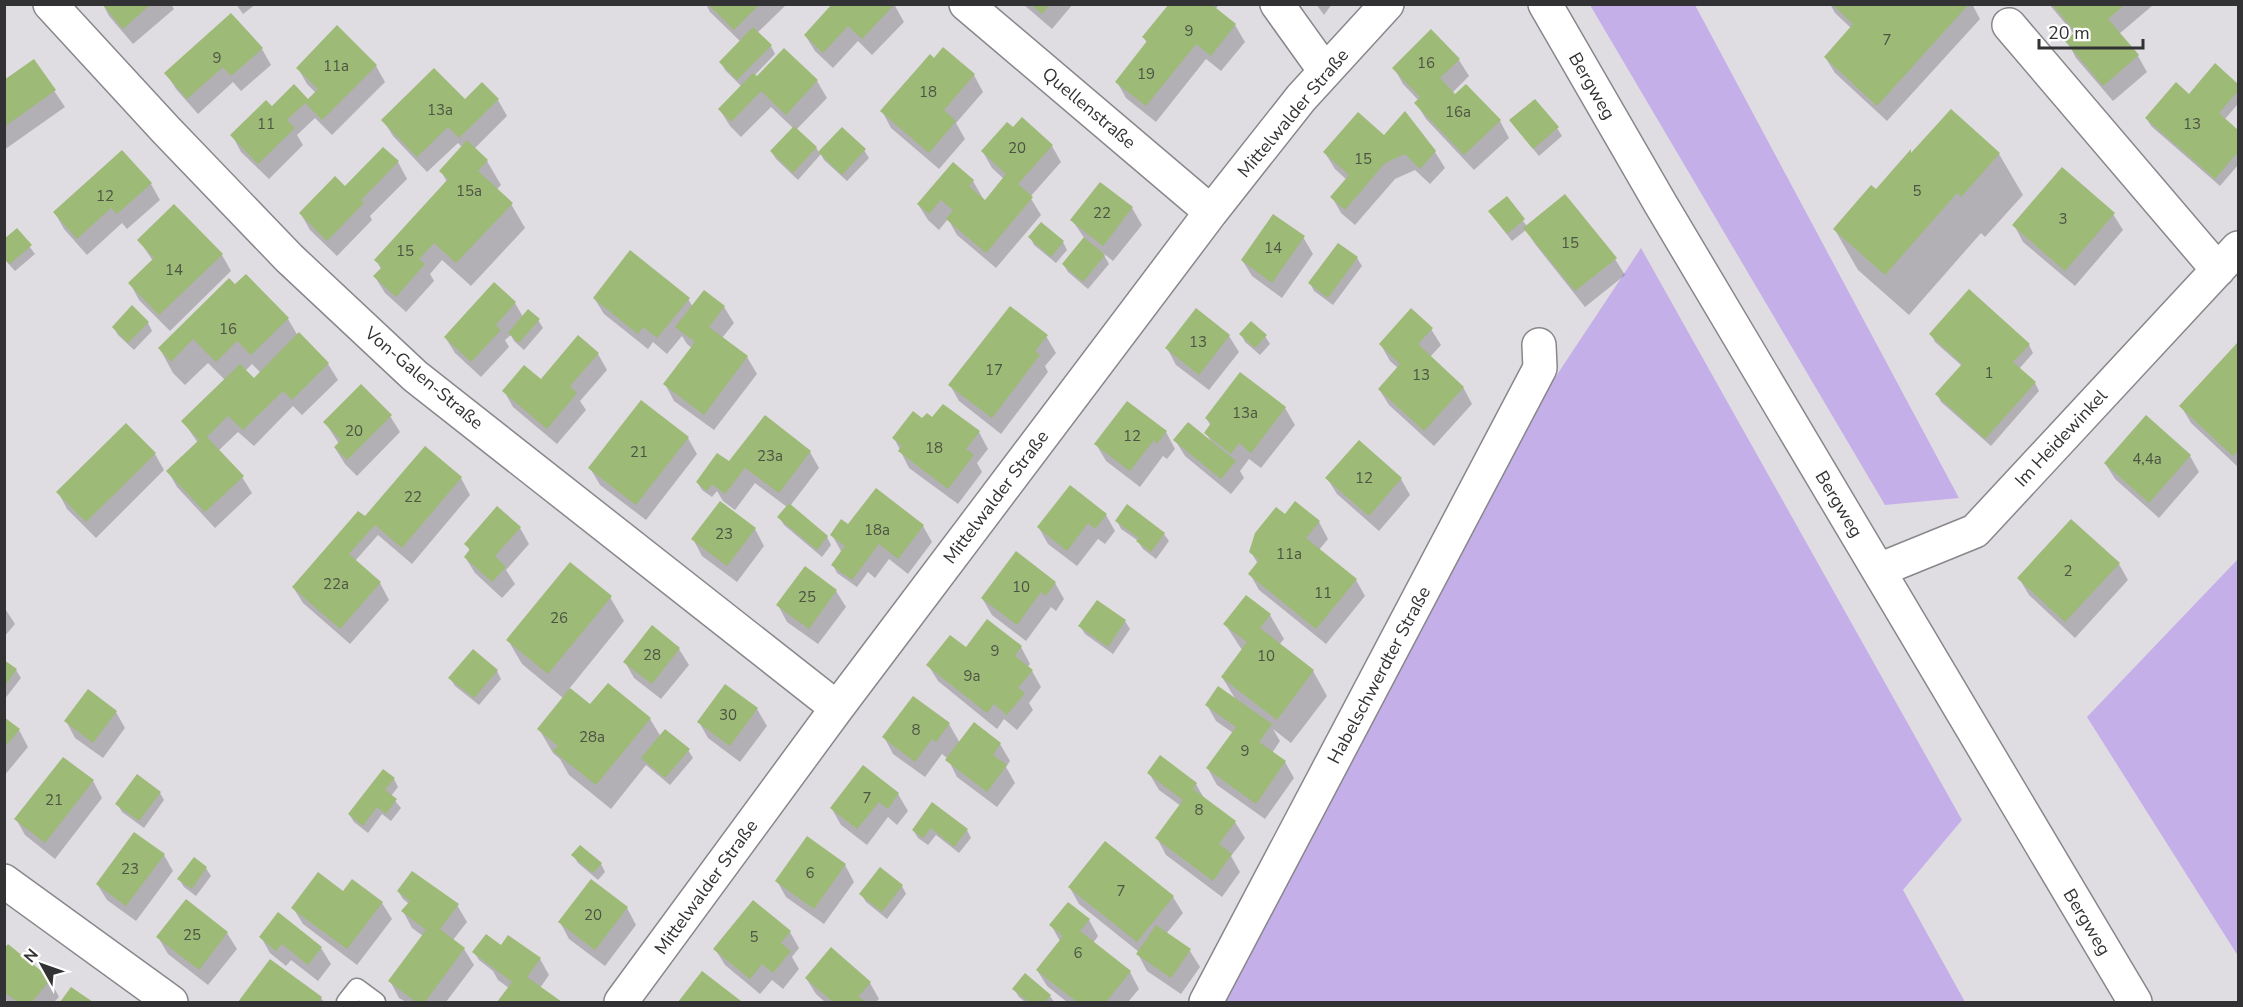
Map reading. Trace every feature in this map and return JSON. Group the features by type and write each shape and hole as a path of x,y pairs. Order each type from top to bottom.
{"street":[{"name":"Von-Galen-Straße","path":"50,4 166,130 290,258 415,376 837,708"},
{"name":"Quellenstraße","path":"966,4 1211,212"},
{"path":"1277,4 1325,72"},
{"name":"Mittelwalder Straße","path":"621,1002 837,708 1211,212 1301,98 1387,4"},
{"name":"Bergweg","path":"1545,4 1660,203 2135,1002"},
{"name":"Im Heidewinkel","path":"1879,570 1975,531 2228,259 2009,25"},
{"name":"Habelschwerdter Straße","path":"1206,1002 1540,368 1539,345"},
{"path":"4,881 171,1002"}],"lane":[{"path":"346,1002 357,988 376,1002"}],"shaded area":[{"path":"1590,5 1695,5 1959,498 1885,505"},
{"path":"1641,248 1962,820 1903,890 1965,1002 1218,1002 1521,429"},
{"path":"2238,559 2238,956 2087,717"}],"building":[{"path":"102,4 151,4 123,29"},
{"path":"708,4 760,4 734,30"},
{"path":"832,4 895,4 862,39 848,26 823,53 804,35"},
{"path":"1031,4 1050,4 1042,14"},
{"path":"1169,4 1211,4 1236,24 1211,56 1196,44 1146,106 1115,82 1147,41 1142,37"},
{"path":"1832,4 1969,4 1877,106 1824,57 1853,24"},
{"path":"2052,4 2125,4 2108,19 2139,55 2103,86 2065,41 2075,32"},
{"path":"231,13 263,48 231,76 223,67 187,99 164,73"},
{"path":"337,25 377,65 322,120 305,103 287,120 295,128 258,164 230,135 266,100 272,106 294,84 308,99 318,89 296,68"},
{"path":"753,27 772,45 737,80 719,62"},
{"path":"1431,29 1460,59 1440,78 1455,94 1466,84 1501,120 1464,155 1414,103 1420,97 1392,68"},
{"path":"943,47 975,74 944,110 956,121 929,153 880,111 930,54 934,58"},
{"path":"784,48 818,80 786,115 761,91 731,122 718,109 753,73 757,76"},
{"path":"34,59 56,90 4,127 4,80"},
{"path":"2215,63 2238,84 2238,91 2219,113 2238,130 2238,152 2215,179 2145,118 2176,82 2189,94"},
{"path":"434,68 465,99 482,82 499,99 459,138 448,127 417,157 381,120"},
{"path":"1535,99 1559,127 1533,149 1509,120"},
{"path":"1951,109 2000,153 1961,197 1957,193 1885,275 1833,229 1871,185 1876,189 1911,149 1911,153"},
{"path":"1405,111 1436,151 1420,169 1405,154 1385,163 1345,210 1330,197 1349,175 1323,152 1358,112 1384,135"},
{"path":"1022,117 1053,145 1018,184 1033,197 986,253 946,219 953,210 941,200 929,214 917,204 953,162 974,180 969,186 985,200 1006,174 981,151 1007,122 1013,127"},
{"path":"794,126 817,147 793,173 770,151"},
{"path":"842,127 866,149 842,175 818,152"},
{"path":"467,140 488,160 478,171 513,203 456,263 434,243 419,259 425,264 396,297 373,276 382,267 374,260 448,179 439,171"},
{"path":"383,147 399,161 361,200 364,203 327,241 299,213 335,176 345,186"},
{"path":"122,150 152,183 117,214 111,208 77,239 53,212"},
{"path":"2062,167 2115,213 2065,271 2012,225"},
{"path":"1100,182 1133,207 1103,246 1070,220"},
{"path":"1565,194 1617,258 1575,291 1523,228"},
{"path":"1507,196 1525,219 1507,234 1488,211"},
{"path":"174,204 223,254 159,315 128,283 154,258 137,240"},
{"path":"1273,214 1305,236 1272,283 1241,260"},
{"path":"1041,222 1064,241 1051,257 1028,237"},
{"path":"17,228 32,245 10,264 4,258 4,239"},
{"path":"1084,237 1105,255 1083,282 1062,264"},
{"path":"1338,243 1358,257 1328,298 1308,283"},
{"path":"630,250 690,298 657,338 643,327 638,334 593,298"},
{"path":"246,274 289,318 251,355 237,341 216,362 193,339 171,362 158,348 229,278 235,284"},
{"path":"494,282 516,302 496,325 501,330 471,362 444,337"},
{"path":"1969,289 2030,344 2013,362 2036,382 1985,439 1935,394 1962,364 1929,334"},
{"path":"704,290 725,306 709,327 748,356 704,415 663,384 695,342 675,327"},
{"path":"132,305 149,322 128,343 112,327"},
{"path":"1010,306 1048,335 1035,351 1040,355 992,418 948,385"},
{"path":"1196,308 1230,335 1199,375 1165,348"},
{"path":"1411,308 1433,328 1418,344 1464,387 1424,431 1378,389 1400,364 1379,344"},
{"path":"528,309 540,319 519,343 508,333"},
{"path":"1251,321 1267,335 1255,348 1239,334"},
{"path":"299,332 329,363 292,400 283,391 243,430 228,416 207,437 244,476 205,512 166,471 199,440 181,421 240,364 254,378"},
{"path":"578,335 599,353 570,386 577,393 547,429 502,391 524,365 541,379"},
{"path":"2238,342 2238,451 2233,456 2179,406"},
{"path":"1240,372 1286,407 1251,453 1239,443 1231,454 1204,433 1211,423 1205,418"},
{"path":"361,384 392,415 347,460 334,447 341,440 323,422"},
{"path":"641,400 689,437 636,505 588,468"},
{"path":"1127,401 1167,431 1157,444 1154,440 1130,471 1094,444"},
{"path":"943,404 980,431 966,449 974,455 948,489 898,451 902,446 892,438 913,411 922,418 927,413 932,417"},
{"path":"765,415 811,451 779,493 745,468 725,494 712,484 707,491 696,482 717,453 729,461"},
{"path":"2146,415 2191,455 2149,503 2104,463"},
{"path":"1188,422 1236,461 1221,479 1173,440"},
{"path":"126,423 156,453 86,522 56,492"},
{"path":"1359,440 1402,478 1369,516 1325,478"},
{"path":"425,446 462,477 402,548 375,525 349,554 381,582 340,629 292,587 358,511 365,516"},
{"path":"1070,485 1107,514 1095,529 1088,523 1067,551 1037,527"},
{"path":"876,488 924,525 898,559 879,544 852,580 831,565 845,546 830,535 841,519 848,524"},
{"path":"720,501 756,528 727,566 691,539"},
{"path":"1295,501 1320,521 1306,538 1357,579 1316,629 1248,574 1259,560 1249,552 1255,533 1276,507 1285,514"},
{"path":"789,503 828,536 817,550 777,517"},
{"path":"1127,504 1165,533 1151,552 1136,541 1139,538 1115,521"},
{"path":"497,506 521,527 495,556 506,567 492,582 464,557 470,549 464,544"},
{"path":"2071,519 2120,563 2065,622 2017,578"},
{"path":"1016,551 1056,582 1046,596 1041,592 1017,625 981,598"},
{"path":"570,562 612,596 548,674 506,640"},
{"path":"805,566 837,590 809,629 776,605"},
{"path":"1246,595 1271,614 1260,628 1314,670 1277,720 1221,677 1247,642 1223,624"},
{"path":"1097,600 1126,620 1108,647 1078,626"},
{"path":"987,619 1022,646 1015,656 1033,670 1018,688 1025,693 1007,715 994,704 987,713 926,665 950,635 966,647"},
{"path":"652,625 680,648 652,684 623,662"},
{"path":"473,649 498,670 474,698 448,678"},
{"path":"4,660 17,669 4,687"},
{"path":"608,683 651,718 596,785 553,751 558,746 537,729 570,688 590,704"},
{"path":"725,684 758,708 730,746 697,722"},
{"path":"1218,686 1272,724 1259,742 1286,761 1256,804 1206,768 1236,727 1205,705"},
{"path":"88,689 117,711 93,743 64,721"},
{"path":"913,696 950,723 936,742 932,739 915,762 882,737"},
{"path":"4,717 20,729 4,748"},
{"path":"974,722 1001,743 993,755 1007,765 987,792 945,760"},
{"path":"665,729 690,749 665,778 641,758"},
{"path":"1160,755 1197,783 1193,789 1236,821 1219,844 1232,854 1213,881 1155,838 1183,800 1147,773"},
{"path":"63,757 94,780 45,843 14,819"},
{"path":"863,765 899,793 888,809 879,802 857,829 830,808"},
{"path":"383,769 395,778 385,790 397,799 386,814 377,807 363,826 348,814"},
{"path":"137,774 161,792 139,821 115,804"},
{"path":"932,802 968,829 954,847 931,828 923,838 912,830"},
{"path":"134,832 165,854 126,906 96,884"},
{"path":"807,836 846,864 814,909 775,881"},
{"path":"1105,841 1174,896 1137,942 1068,887"},
{"path":"580,845 602,863 593,873 571,855"},
{"path":"194,857 207,867 192,889 177,879"},
{"path":"880,867 903,885 882,912 859,894"},
{"path":"412,871 459,904 440,929 465,948 425,1002 416,1002 388,981 426,930 401,911 410,901 397,891"},
{"path":"318,872 343,891 352,879 383,902 347,949 291,908"},
{"path":"591,879 628,907 595,950 558,922"},
{"path":"186,899 228,932 199,970 156,937"},
{"path":"753,900 791,931 781,943 791,951 773,973 762,964 750,979 713,949"},
{"path":"1068,902 1090,919 1080,931 1131,971 1106,1002 1077,1002 1036,970 1063,936 1049,925"},
{"path":"278,912 322,947 308,965 282,944 276,951 259,937"},
{"path":"1156,925 1191,949 1171,978 1136,954"},
{"path":"486,934 501,945 508,935 541,958 527,977 562,1002 497,1002 512,982 472,952"},
{"path":"8,944 51,979 32,1002 18,1002 4,992 4,949"},
{"path":"831,947 871,982 858,997 867,1002 833,1002 805,978"},
{"path":"270,959 322,997 318,1002 238,1002"},
{"path":"702,971 741,1001 678,1002"},
{"path":"1025,973 1051,995 1045,1002 1029,1002 1012,989"},
{"path":"71,987 93,1002 60,1002"}]}
